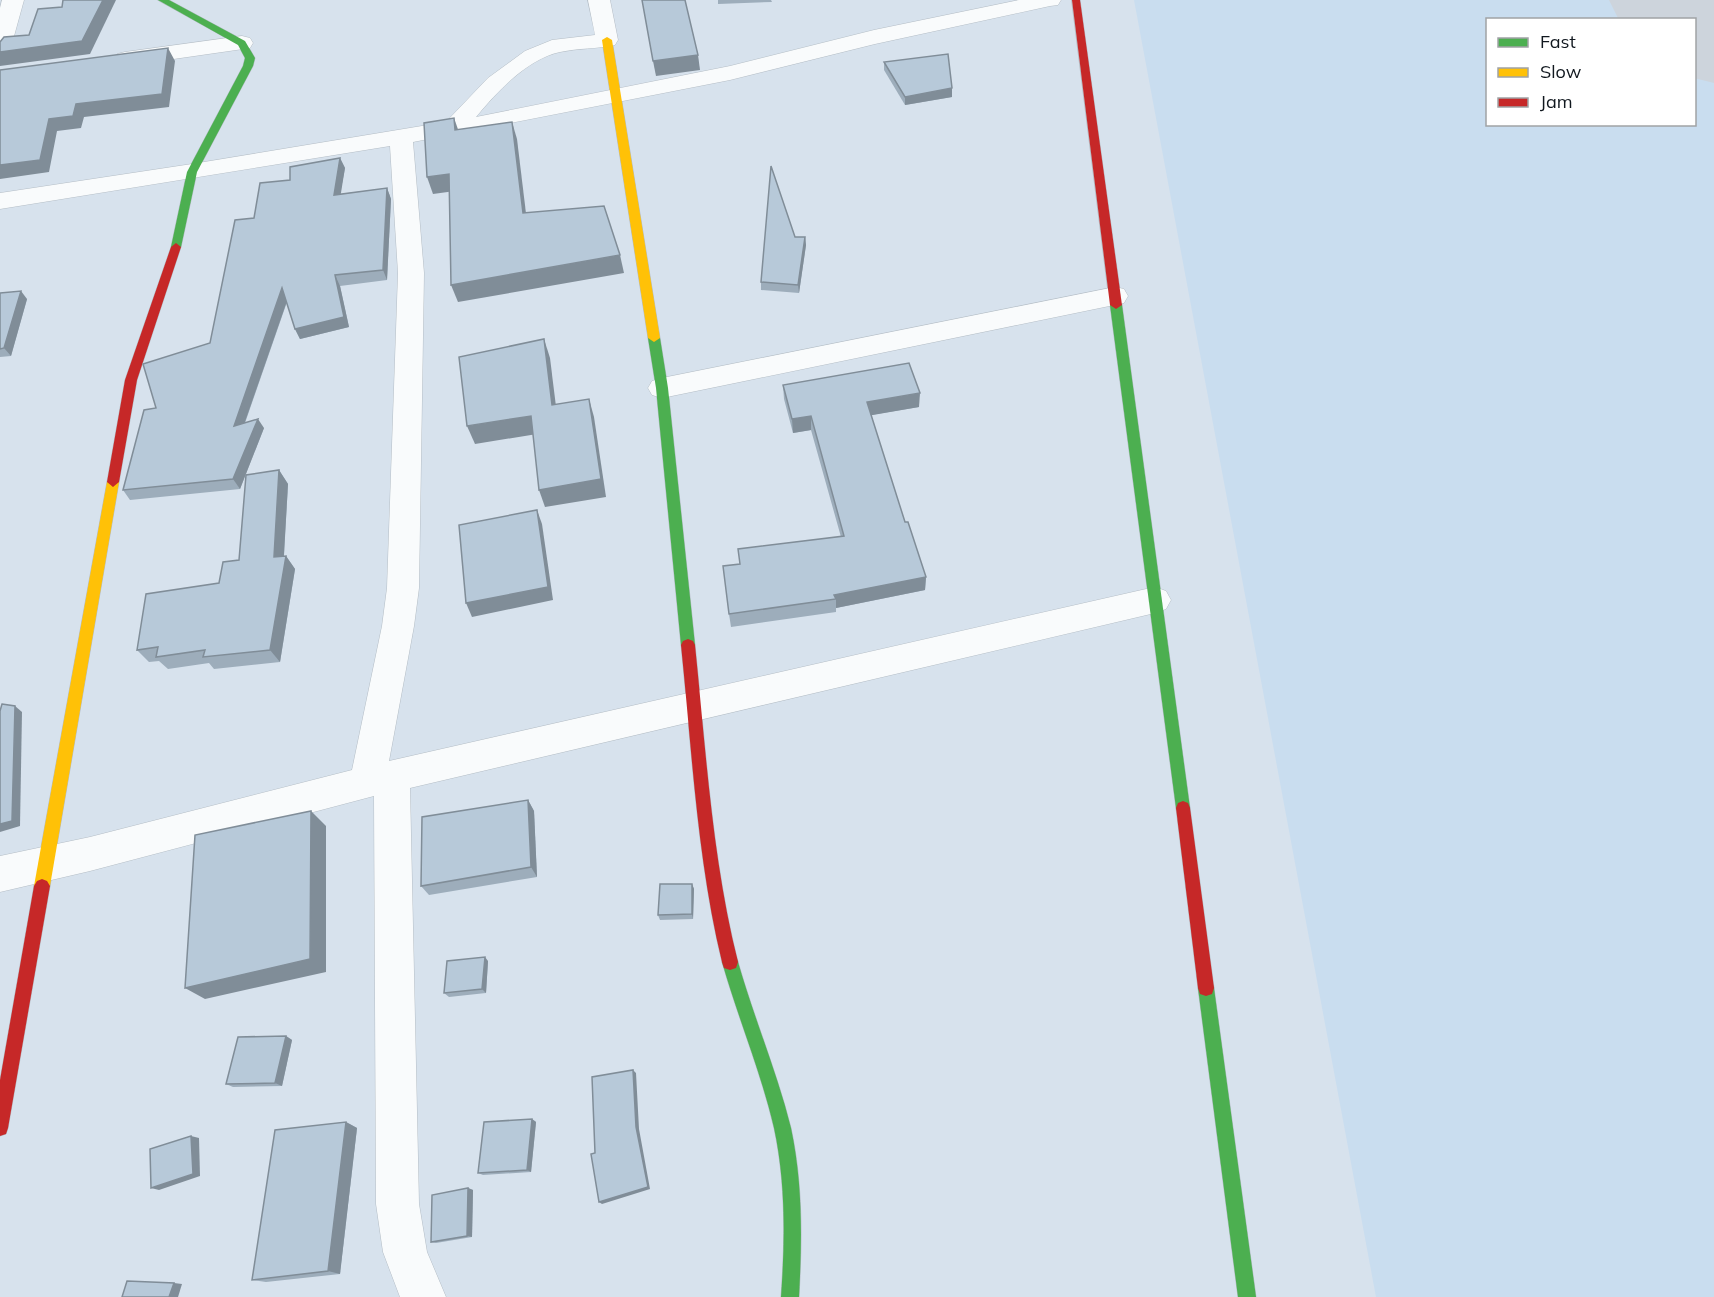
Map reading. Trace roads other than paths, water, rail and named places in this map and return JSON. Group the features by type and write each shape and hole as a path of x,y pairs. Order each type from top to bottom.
{"street":[{"path":"0,47 13,0"},
{"path":"0,1128 124,415 142,346 176,249 192,172 248,66 250,58 242,43 162,0"},
{"path":"599,0 662,388 708,840 727,952 775,1103 787,1152 793,1204 793,1260 790,1297"},
{"path":"0,201 192,172 454,128 730,73 874,37 1050,0"},
{"path":"1076,0 1247,1297"},
{"path":"454,128 487,90 506,74 547,48 607,40"},
{"path":"104,62 242,43"},
{"path":"401,137 411,273 403,588 380,779 399,1171 397,1200 405,1258 424,1297"},
{"path":"662,388 1116,296"},
{"path":"0,874 46,865 264,806 694,704 1155,600"}]}
